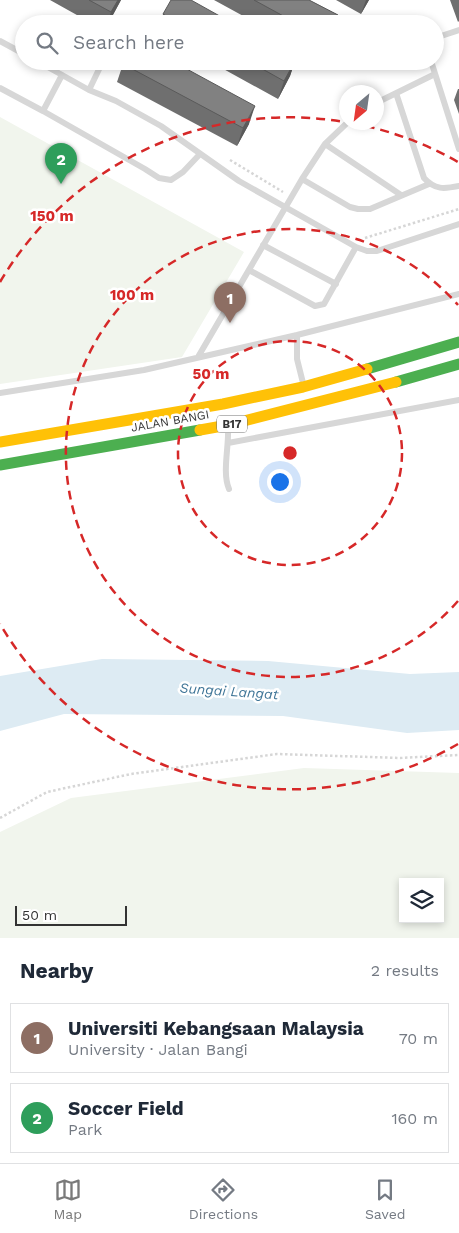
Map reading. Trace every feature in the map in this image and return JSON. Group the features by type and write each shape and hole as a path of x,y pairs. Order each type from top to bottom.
{"main road":[{"name":"JALAN BANGI","path":"0,442 223,404 303,387 459,342"},
{"name":"JALAN BANGI","path":"0,465 228,425 424,375 459,364"}],"lane":[{"path":"444,35 459,30"},
{"path":"0,41 15,49"},
{"path":"53,70 161,126 239,180 356,247 367,251 377,251 459,224"},
{"path":"89,90 99,70"},
{"path":"434,70 459,149"},
{"path":"384,99 435,74"},
{"path":"43,111 62,75"},
{"path":"0,88 145,168 159,178 172,180 183,172 200,154"},
{"path":"396,93 424,178 436,188 443,189 459,186"},
{"path":"198,357 302,179 325,144 340,130"},
{"path":"325,144 401,195"},
{"path":"302,179 350,207 358,209 370,209 429,184"},
{"path":"263,245 336,284"},
{"path":"249,270 314,306 324,304 356,247"},
{"path":"0,393 144,370 297,335 459,294"},
{"path":"297,335 297,358 303,387"},
{"path":"228,443 459,400"},
{"path":"228,425 225,481 229,489"}],"path":[{"path":"223,156 291,197"},
{"path":"362,239 459,209"},
{"path":"0,818 47,792 132,774 277,754 400,758 459,755"}],"shaded area":[{"path":"0,117 244,252 182,357 0,384"},
{"path":"304,768 459,773 459,938 0,938 0,832 71,798"}],"water":[{"name":"Sungai Langat","path":"102,659 268,661 410,674 459,672 459,730 407,733 283,716 64,714 0,731 0,676"}],"building":[{"path":"89,0 118,0 111,12"},
{"path":"171,0 191,0 218,15 165,15 163,14"},
{"path":"254,0 309,0 338,15 282,15"},
{"path":"134,70 189,70 255,106 243,128"},
{"path":"264,70 290,70 284,81"}],"traffic: fast":[{"path":"367,369 459,342"},
{"path":"396,382 459,364"},
{"path":"0,465 200,430"}],"traffic: slow":[{"path":"0,442 223,404 303,387 367,369"},
{"path":"200,430 228,425 396,382"}],"place":[{"name":"Soccer Field","path":"61,184"},
{"name":"Universiti Kebangsaan Malaysia","path":"230,323"}]}
